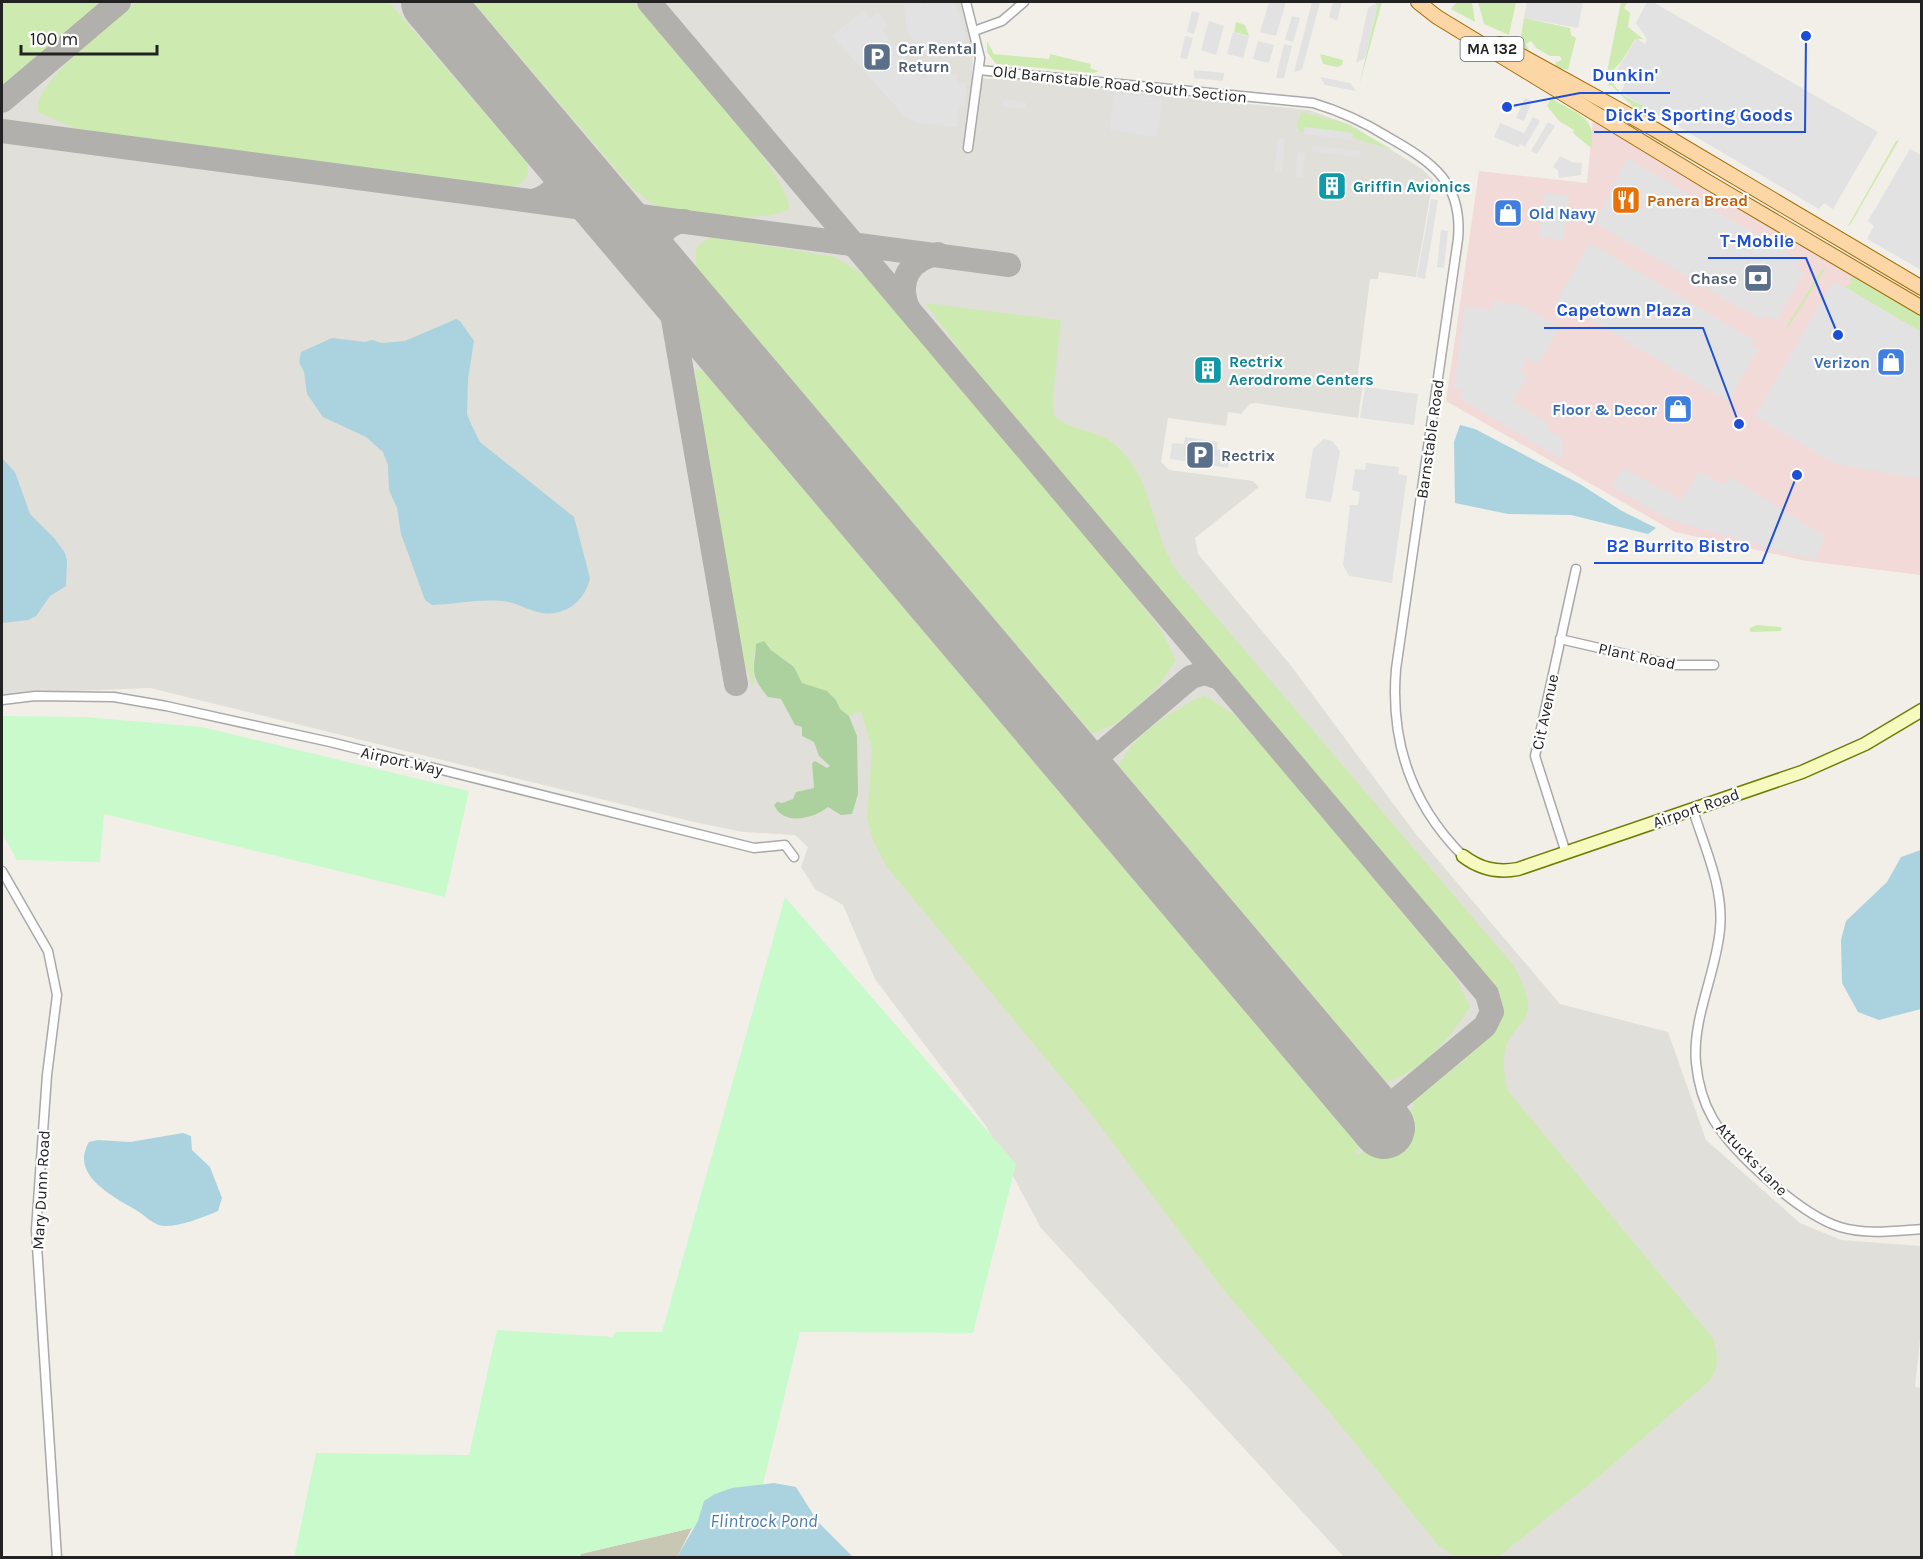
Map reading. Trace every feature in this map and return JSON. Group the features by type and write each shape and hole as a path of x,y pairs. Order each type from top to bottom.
{"main road":[{"name":"MA 132","path":"1418,2 1437,17 1922,308"},
{"name":"MA 132","path":"1425,2 1654,129 1922,288"}],"street":[{"name":"Old Barnstable Road South Section","path":"966,2 980,55 979,70 1294,100"},
{"path":"974,31 1002,21 1024,2"},
{"path":"968,148 979,70"},
{"name":"Barnstable Road","path":"1294,100 1344,113 1418,154 1442,175 1458,209 1457,251 1396,669 1394,704 1398,741 1412,784 1437,827 1463,856"},
{"name":"Cit Avenue","path":"1566,853 1535,756 1576,569"},
{"name":"Plant Road","path":"1560,639 1673,665 1713,665"},
{"name":"Airport Way","path":"2,700 35,696 114,697 155,704 330,742 754,848 785,845 794,857"},
{"name":"Airport Road","path":"1463,856 1478,866 1503,871 1566,853 1837,758 1922,710"},
{"name":"Attucks Lane","path":"1693,810 1713,871 1721,916 1718,945 1698,1028 1696,1050 1698,1081 1709,1111 1722,1131 1752,1164 1811,1214 1838,1226 1857,1231 1922,1229"},
{"name":"Mary Dunn Road","path":"2,871 48,951 57,995 46,1075 36,1230 57,1557"}],"shaded area":[{"path":"2,2 960,2 973,49 972,78 1021,80 1309,110 1351,125 1422,169 1433,180 1416,277 1379,272 1378,279 1370,279 1357,381 1363,383 1358,418 1255,403 1250,404 1241,414 1228,412 1226,426 1168,418 1161,462 1169,470 1253,481 1259,487 1195,538 1198,554 1292,667 1415,833 1560,1004 1668,1032 1706,1140 1800,1223 1841,1240 1921,1246 1922,1321 1915,1387 1922,1388 1921,1557 1344,1557 1041,1228 986,1126 875,979 843,905 815,889 801,867 808,847 795,835 743,832 694,822 150,688 2,694"},
{"path":"904,2 921,2 923,5 929,2 955,2 965,34 964,50 953,50 953,58 931,56 918,48 907,32"},
{"path":"1269,2 1286,2 1276,36 1260,32"},
{"path":"1312,2 1320,2 1302,70 1294,72"},
{"path":"1333,2 1342,2 1337,21 1329,17"},
{"path":"1527,2 1583,2 1578,28 1524,18"},
{"path":"1647,2 1653,2 1878,132 1833,209 1824,203 1819,209 1621,93 1624,85 1623,74 1617,70 1636,38 1645,44 1647,39 1636,23"},
{"path":"1375,4 1377,7 1365,58 1356,63 1368,8"},
{"name":"Car Rental Return","path":"863,10 870,18 878,12 888,25 883,30 890,41 925,79 927,72 957,75 957,83 967,83 965,106 959,107 957,127 918,123 906,118 832,36"},
{"path":"1192,11 1200,13 1194,34 1187,32"},
{"path":"1292,16 1300,18 1293,42 1285,40"},
{"path":"1209,21 1224,26 1216,55 1201,50"},
{"path":"1233,32 1249,37 1243,58 1227,54"},
{"path":"1185,36 1193,38 1187,59 1180,58"},
{"path":"1258,41 1274,45 1269,63 1253,59"},
{"path":"1284,44 1292,46 1284,78 1276,78"},
{"path":"1194,70 1224,73 1223,81 1194,78"},
{"path":"1320,77 1350,83 1356,91 1325,85"},
{"path":"1114,93 1162,99 1157,137 1110,130"},
{"path":"1525,98 1532,101 1524,121 1516,118"},
{"path":"1002,99 1026,102 1025,109 1001,106"},
{"path":"1533,117 1540,121 1525,147 1520,144 1518,147 1494,137 1500,123 1524,133"},
{"path":"1593,119 1921,314 1921,575 1806,561 1675,532 1446,401 1479,171 1587,183"},
{"path":"1548,122 1555,126 1537,154 1531,151"},
{"path":"1305,127 1353,133 1352,140 1304,134"},
{"path":"1278,138 1285,139 1282,172 1274,171"},
{"path":"1313,145 1361,151 1360,158 1312,151"},
{"path":"1910,149 1921,155 1921,270 1867,239 1874,226 1868,221"},
{"path":"1298,152 1305,153 1302,178 1295,177"},
{"path":"1560,156 1572,162 1582,163 1581,175 1559,178 1558,170 1553,167"},
{"path":"1627,158 1800,260 1796,268 1804,273 1776,321 1765,315 1761,320 1595,223"},
{"path":"1544,193 1569,196 1563,240 1539,237"},
{"path":"1431,199 1438,200 1425,279 1417,277"},
{"path":"1441,230 1448,231 1444,268 1437,267"},
{"path":"1590,243 1755,341 1752,346 1758,350 1728,401 1557,300"},
{"path":"1832,283 1843,286 1921,332 1921,479 1834,463 1755,416"},
{"path":"1492,301 1521,305 1560,327 1538,364 1527,359 1520,372 1527,376 1513,402 1549,424 1547,429 1561,437 1563,460 1459,398 1464,390 1454,388 1464,306 1490,310"},
{"path":"1365,387 1418,394 1414,425 1360,418"},
{"name":"Rectrix","path":"1185,437 1218,442 1217,449 1230,451 1228,468 1170,459 1172,443 1184,444"},
{"path":"1324,439 1332,441 1340,451 1331,502 1305,498 1313,449"},
{"path":"1366,463 1399,467 1398,474 1407,476 1392,583 1349,576 1343,565 1350,505 1358,505 1360,492 1352,490 1355,469 1365,470"},
{"path":"1623,468 1682,500 1700,471 1724,485 1730,477 1826,537 1815,560 1670,520 1612,486"},
{"path":"692,1528 677,1557 580,1558 580,1554"}],"green space":[{"path":"2,2 102,2 2,85"},
{"path":"136,2 389,2 527,162 528,174 523,182 517,185 501,187 144,140 75,128 38,111 40,99 61,69 77,52"},
{"path":"473,2 634,2 723,105 770,166 784,191 789,208 780,213 745,217 702,215 655,205 632,188"},
{"path":"1375,2 1382,2 1359,86 1377,7"},
{"path":"1457,2 1472,2 1475,22 1451,9"},
{"path":"1478,2 1516,2 1509,35 1484,24"},
{"path":"1621,2 1628,2 1624,8 1630,13 1628,27 1643,39 1635,39 1615,68 1614,83 1622,94 1649,109 1646,111 1650,118 1633,107 1611,85 1609,86 1607,72"},
{"path":"1524,18 1570,28 1571,35 1576,38 1568,70 1555,67 1556,62 1562,60 1560,56 1550,56 1536,48 1531,41 1526,44 1529,50 1519,46"},
{"path":"1236,22 1245,25 1249,36 1234,32"},
{"path":"987,41 994,54 1049,59 1050,54 1091,64 1090,68 1099,71 1094,73 996,64 987,52"},
{"path":"1320,54 1343,60 1342,65 1337,67 1323,64"},
{"path":"1550,100 1554,100 1584,118 1591,129 1591,148 1573,133 1574,130 1559,121 1547,106"},
{"path":"1301,112 1345,123 1393,150 1352,138 1352,134 1304,127 1304,132 1300,132 1297,126"},
{"path":"1899,140 1850,225 1848,226 1896,141"},
{"path":"713,237 835,257 864,275 1111,565 1161,630 1176,660 1157,688 1115,724 1093,734 1088,729 696,267 696,248"},
{"path":"1823,268 1824,271 1787,329 1786,327"},
{"path":"1850,277 1854,277 1921,316 1921,332 1845,287 1852,283"},
{"path":"925,303 1061,320 1053,396 1054,416 1068,425 1106,438 1127,457 1145,488 1167,554 1176,570 1515,967 1526,992 1528,1007 1525,1018 1509,1039 1505,1049 1504,1068 1508,1091 1713,1338 1717,1361 1713,1376 1709,1381 1597,1478 1498,1557 1456,1557 1438,1545 1332,1415 1222,1288 1086,1107 886,866 873,840 867,819 872,749 861,711 849,716 840,709 836,700 802,683 794,667 771,650 768,645 754,652 753,687 743,658 697,395 696,369 702,370 711,380 1360,1147 1355,1152 1358,1155 1371,1144 1369,1141 1415,1106 1411,1102 1482,1044 1500,1021 1503,1008 1498,990 979,376"},
{"path":"1757,625 1781,627 1782,629 1780,631 1750,632 1750,628"},
{"path":"764,641 771,650 794,667 802,683 827,691 836,700 840,709 849,716 857,736 858,794 852,814 841,815 828,807 814,815 791,818 778,812 774,805 777,802 782,803 793,799 796,792 814,788 812,763 815,761 827,768 830,766 819,756 814,742 802,736 802,727 795,725 781,699 768,697 755,677 756,644"},
{"path":"1204,695 1234,715 1281,766 1456,978 1470,1007 1454,1030 1424,1062 1399,1077 1386,1082 1118,765 1132,745 1148,730 1175,711"},
{"path":"2,716 85,717 202,727 469,791 445,897 104,814 100,862 17,860 2,833"},
{"path":"785,897 1016,1164 973,1333 800,1332 755,1517 692,1528 581,1554 580,1557 294,1558 316,1453 469,1455 497,1330 613,1337 615,1332 662,1332"}],"water":[{"path":"456,319 460,321 474,341 468,379 467,414 480,442 574,517 590,578 579,600 559,612 542,613 502,601 432,605 425,600 401,534 397,508 389,490 388,465 383,452 366,437 323,417 307,394 304,372 299,362 301,352 332,338 365,342 372,340 382,343 405,341"},
{"path":"1460,425 1475,429 1580,484 1622,511 1656,528 1648,534 1571,515 1508,514 1455,503 1454,442"},
{"path":"2,458 15,472 30,514 55,539 65,553 67,561 66,586 50,596 36,616 28,620 3,623"},
{"path":"1921,850 1921,1009 1879,1020 1858,1012 1842,983 1841,940 1846,921 1887,882 1901,857"},
{"path":"183,1133 191,1136 192,1150 210,1167 222,1198 218,1211 191,1221 171,1226 157,1224 106,1191 89,1175 85,1165 84,1154 89,1142 98,1140 130,1142"},
{"name":"Flintrock Pond","path":"774,1483 796,1487 818,1522 853,1557 677,1557 698,1521 704,1501 732,1488"}],"taxiway":[{"path":"2,101 119,2"},
{"path":"649,2 1487,994 1492,1012 1485,1026 1376,1117"},
{"path":"2,131 576,207 602,216 624,230"},
{"path":"533,201 542,198 554,189 560,169 559,152"},
{"path":"591,190 617,208 640,216 1009,265"},
{"path":"662,274 658,257 662,234 667,228 684,221"},
{"path":"908,308 904,289 908,273 920,261 938,254"},
{"path":"666,279 736,684"},
{"path":"1097,790 1093,768 1099,755 1191,677 1205,673 1220,678"},
{"path":"1064,750 1081,757 1089,758 1099,755"}],"runway":[{"path":"432,2 1384,1128"}],"place":[{"name":"Dick's Sporting Goods","path":"1806,36"},
{"name":"Car Rental Return","path":"877,57"},
{"name":"Dunkin'","path":"1507,107"},
{"name":"Griffin Avionics","path":"1332,186"},
{"name":"Panera Bread","path":"1626,200"},
{"name":"Old Navy","path":"1508,213"},
{"name":"Chase","path":"1758,278"},
{"name":"T-Mobile","path":"1838,335"},
{"name":"Verizon","path":"1891,362"},
{"name":"Rectrix Aerodrome Centers","path":"1208,370"},
{"name":"Floor & Decor","path":"1678,409"},
{"name":"Capetown Plaza","path":"1739,424"},
{"name":"Rectrix","path":"1200,455"},
{"name":"B2 Burrito Bistro","path":"1797,475"}]}
